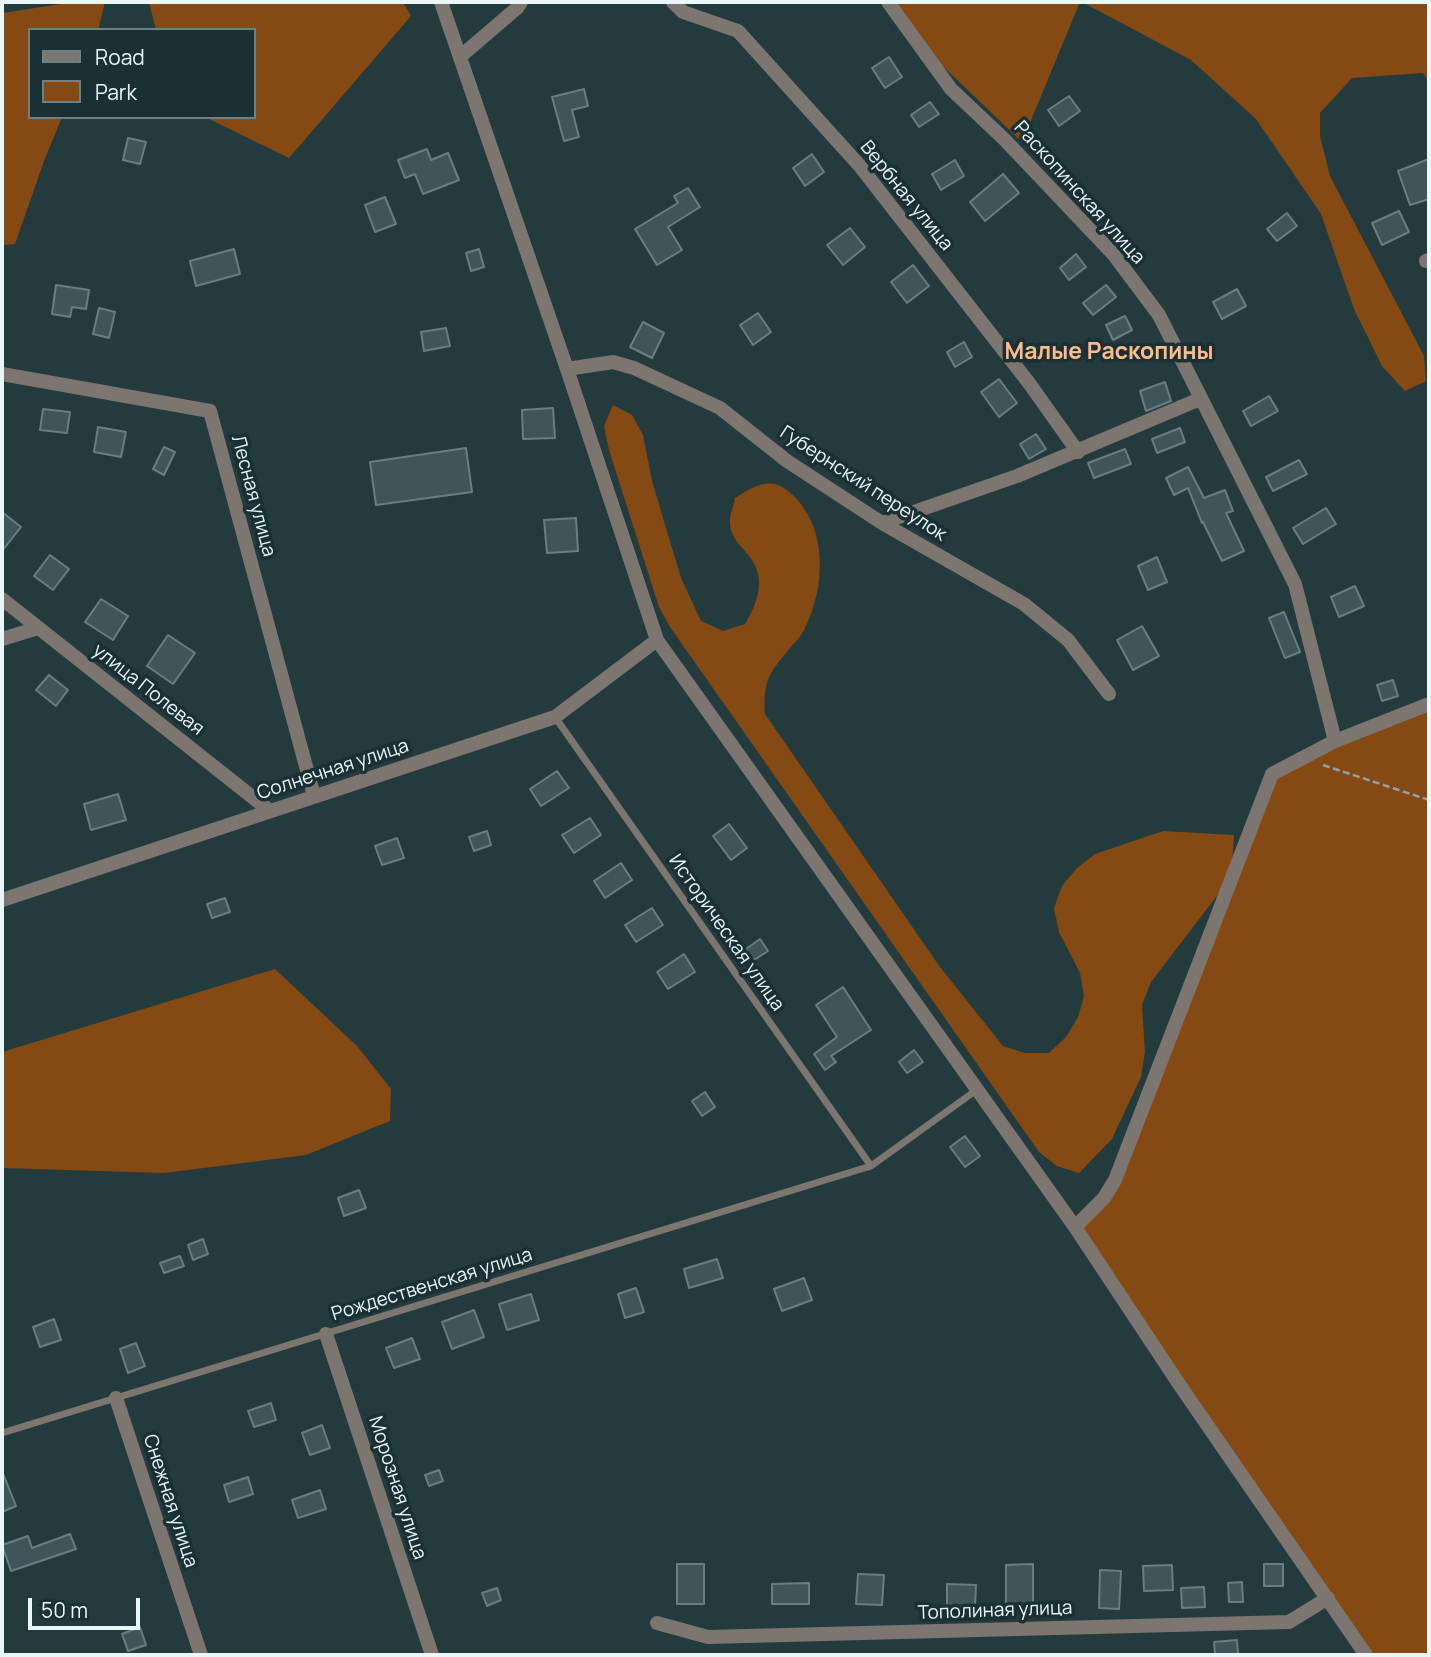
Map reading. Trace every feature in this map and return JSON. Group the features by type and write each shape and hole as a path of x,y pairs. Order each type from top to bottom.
{"street":[{"path":"441,2 568,369 657,640 1075,1227 1181,1387 1366,1655"},
{"path":"461,56 517,8 520,2"},
{"name":"Вербная улица","path":"673,2 683,12 738,31 757,52 867,175 1029,383 1078,452"},
{"name":"Раскопинская улица","path":"888,2 951,89 1004,139 1114,255 1159,316 1295,584 1335,741"},
{"name":"Губернский переулок","path":"568,369 613,362 634,368 720,408 787,461 882,523 1024,604 1068,640 1108,694"},
{"name":"Лесная улица","path":"2,374 211,411 314,796"},
{"path":"882,523 1017,476 1200,399"},
{"name":"улица Полевая","path":"2,599 270,811"},
{"path":"2,639 38,628"},
{"name":"Солнечная улица","path":"2,900 555,717 657,640"},
{"path":"1075,1227 1104,1198 1115,1180 1272,774 1335,741 1429,704"},
{"name":"Морозная улица","path":"326,1334 432,1655"},
{"name":"Снежная улица","path":"116,1398 201,1655"},
{"name":"Тополиная улица","path":"657,1623 708,1637 1289,1622 1328,1598"}],"lane":[{"name":"Историческая улица","path":"555,717 871,1167"},
{"name":"Рождественская улица","path":"2,1433 871,1167 978,1089"}],"path":[{"path":"1303,758 1429,800"}],"green space":[{"path":"74,2 105,2 98,28 28,28 28,119 61,119 15,244 2,245 2,13"},
{"path":"149,2 403,2 411,16 289,158 209,119 256,119 256,28 156,28"},
{"path":"895,2 1080,2 1022,142 927,51"},
{"path":"1082,2 1429,2 1429,82 1423,73 1352,78 1320,113 1320,136 1330,176 1424,356 1426,381 1405,391 1382,366 1354,309 1321,214 1256,119 1191,60"},
{"path":"613,405 632,415 643,435 652,481 681,578 701,621 723,631 745,624 756,600 759,583 755,565 731,531 735,498 759,485 778,485 799,501 809,517 820,554 817,594 803,632 769,678 765,693 765,714 940,967 1003,1046 1025,1053 1049,1053 1066,1037 1078,1017 1084,996 1080,973 1059,932 1054,908 1062,886 1077,868 1095,854 1163,831 1234,835 1232,867 1223,888 1151,982 1142,1005 1145,1052 1141,1077 1112,1139 1079,1173 1057,1166 1039,1152 670,627 659,607 609,450 604,426"},
{"path":"1429,711 1429,1655 1366,1655 1075,1227 1115,1180 1272,774 1303,758"},
{"path":"275,969 357,1046 391,1089 390,1121 306,1155 164,1173 2,1168 2,1052"}],"building":[{"path":"889,57 902,77 885,88 872,68"},
{"path":"584,89 588,106 572,110 579,137 564,141 552,97"},
{"path":"1069,96 1080,111 1059,126 1048,110"},
{"path":"930,102 939,114 919,127 911,115"},
{"path":"128,138 146,142 140,164 123,160"},
{"path":"427,149 431,160 448,153 459,180 423,194 415,174 405,178 398,160"},
{"path":"812,154 824,172 805,186 793,168"},
{"path":"1429,159 1429,199 1410,205 1398,171"},
{"path":"955,160 964,176 941,190 932,174"},
{"path":"1003,174 1019,193 985,221 970,202"},
{"path":"688,188 700,207 668,227 682,250 657,265 635,229 678,203 674,196"},
{"path":"385,197 396,224 375,232 365,205"},
{"path":"1399,211 1409,232 1382,245 1372,223"},
{"path":"1287,213 1297,226 1277,241 1267,229"},
{"path":"850,228 865,247 843,265 827,245"},
{"path":"234,249 240,274 196,286 190,261"},
{"path":"479,249 484,267 471,271 466,253"},
{"path":"1076,254 1086,267 1069,280 1060,268"},
{"path":"913,265 929,286 907,303 891,282"},
{"path":"56,285 89,290 86,309 72,307 70,317 52,314"},
{"path":"1106,285 1116,297 1093,315 1083,303"},
{"path":"1237,289 1246,306 1222,319 1213,302"},
{"path":"99,308 115,312 109,338 93,334"},
{"path":"758,313 771,332 753,345 740,325"},
{"path":"1125,316 1132,330 1113,340 1106,325"},
{"path":"643,322 664,333 652,358 630,347"},
{"path":"446,328 450,346 424,351 421,332"},
{"path":"964,342 972,357 955,367 947,352"},
{"path":"999,379 1017,403 999,417 981,392"},
{"path":"1165,382 1171,401 1146,411 1140,391"},
{"path":"1269,396 1278,411 1251,426 1243,411"},
{"path":"553,408 555,438 523,439 522,410"},
{"path":"43,409 70,412 67,433 40,430"},
{"path":"98,427 126,432 121,457 94,452"},
{"path":"1180,428 1185,442 1157,453 1152,439"},
{"path":"1036,434 1046,449 1029,459 1020,444"},
{"path":"164,447 175,452 164,475 153,469"},
{"path":"466,448 472,492 376,505 370,462"},
{"path":"1125,449 1131,464 1094,478 1088,463"},
{"path":"1299,460 1307,474 1273,491 1266,477"},
{"path":"1188,467 1204,498 1225,490 1233,511 1226,513 1244,551 1222,561 1188,488 1174,495 1166,478"},
{"path":"1326,508 1336,524 1303,544 1293,528"},
{"path":"2,512 21,527 2,551"},
{"path":"576,518 578,551 547,553 544,520"},
{"path":"50,555 69,569 53,590 34,576"},
{"path":"1157,557 1167,582 1148,590 1138,566"},
{"path":"1355,586 1364,606 1339,617 1331,597"},
{"path":"101,599 128,616 113,640 85,622"},
{"path":"1284,612 1300,652 1285,658 1269,618"},
{"path":"1142,626 1159,656 1133,670 1117,640"},
{"path":"168,635 195,653 173,684 147,666"},
{"path":"49,675 68,690 56,706 36,690"},
{"path":"1393,680 1398,696 1382,701 1377,685"},
{"path":"557,771 569,788 541,806 530,789"},
{"path":"118,794 126,820 91,830 84,804"},
{"path":"590,818 601,835 574,853 562,835"},
{"path":"729,824 747,848 731,860 713,836"},
{"path":"487,831 491,845 474,851 469,837"},
{"path":"397,838 404,858 382,865 375,846"},
{"path":"621,863 632,880 605,898 594,881"},
{"path":"225,898 230,912 212,918 207,904"},
{"path":"652,908 663,925 636,942 625,925"},
{"path":"760,939 768,951 754,960 746,949"},
{"path":"684,954 695,972 668,989 657,972"},
{"path":"843,987 871,1030 831,1056 836,1062 825,1070 814,1054 837,1037 816,1005"},
{"path":"914,1050 923,1062 907,1073 899,1062"},
{"path":"705,1092 715,1107 702,1116 692,1101"},
{"path":"965,1136 980,1156 965,1167 950,1147"},
{"path":"359,1190 366,1208 344,1216 338,1198"},
{"path":"203,1239 208,1254 193,1260 188,1245"},
{"path":"180,1256 184,1266 164,1273 160,1263"},
{"path":"717,1259 723,1278 689,1288 684,1269"},
{"path":"804,1278 812,1300 782,1311 774,1289"},
{"path":"636,1288 644,1312 625,1318 618,1294"},
{"path":"531,1294 539,1320 507,1330 499,1304"},
{"path":"474,1310 484,1337 452,1349 442,1322"},
{"path":"54,1319 61,1340 40,1347 33,1327"},
{"path":"412,1338 420,1359 394,1368 386,1348"},
{"path":"136,1343 145,1366 128,1373 120,1349"},
{"path":"271,1403 276,1420 254,1427 248,1411"},
{"path":"322,1425 330,1448 310,1455 302,1433"},
{"path":"439,1470 443,1481 429,1486 425,1475"},
{"path":"2,1471 16,1506 2,1512"},
{"path":"248,1477 253,1494 229,1502 224,1485"},
{"path":"320,1490 326,1509 298,1518 292,1500"},
{"path":"70,1534 76,1549 11,1571 2,1545 28,1536 32,1548"},
{"path":"677,1564 704,1564 704,1604 677,1604"},
{"path":"1033,1564 1033,1604 1006,1605 1006,1565"},
{"path":"1264,1564 1283,1564 1283,1586 1264,1586"},
{"path":"1172,1565 1173,1590 1144,1591 1143,1566"},
{"path":"1100,1570 1121,1571 1119,1609 1099,1608"},
{"path":"858,1574 884,1575 882,1605 856,1604"},
{"path":"1242,1582 1243,1602 1229,1602 1228,1583"},
{"path":"809,1583 809,1604 772,1604 772,1584"},
{"path":"947,1584 976,1585 975,1606 947,1606"},
{"path":"1204,1587 1205,1607 1182,1608 1181,1588"},
{"path":"497,1588 501,1600 487,1606 482,1593"},
{"path":"140,1627 146,1645 128,1651 122,1634"},
{"path":"1237,1640 1238,1655 1215,1655 1214,1642"}],"district":[{"name":"Малые Раскопины","path":"1109,353"}]}
